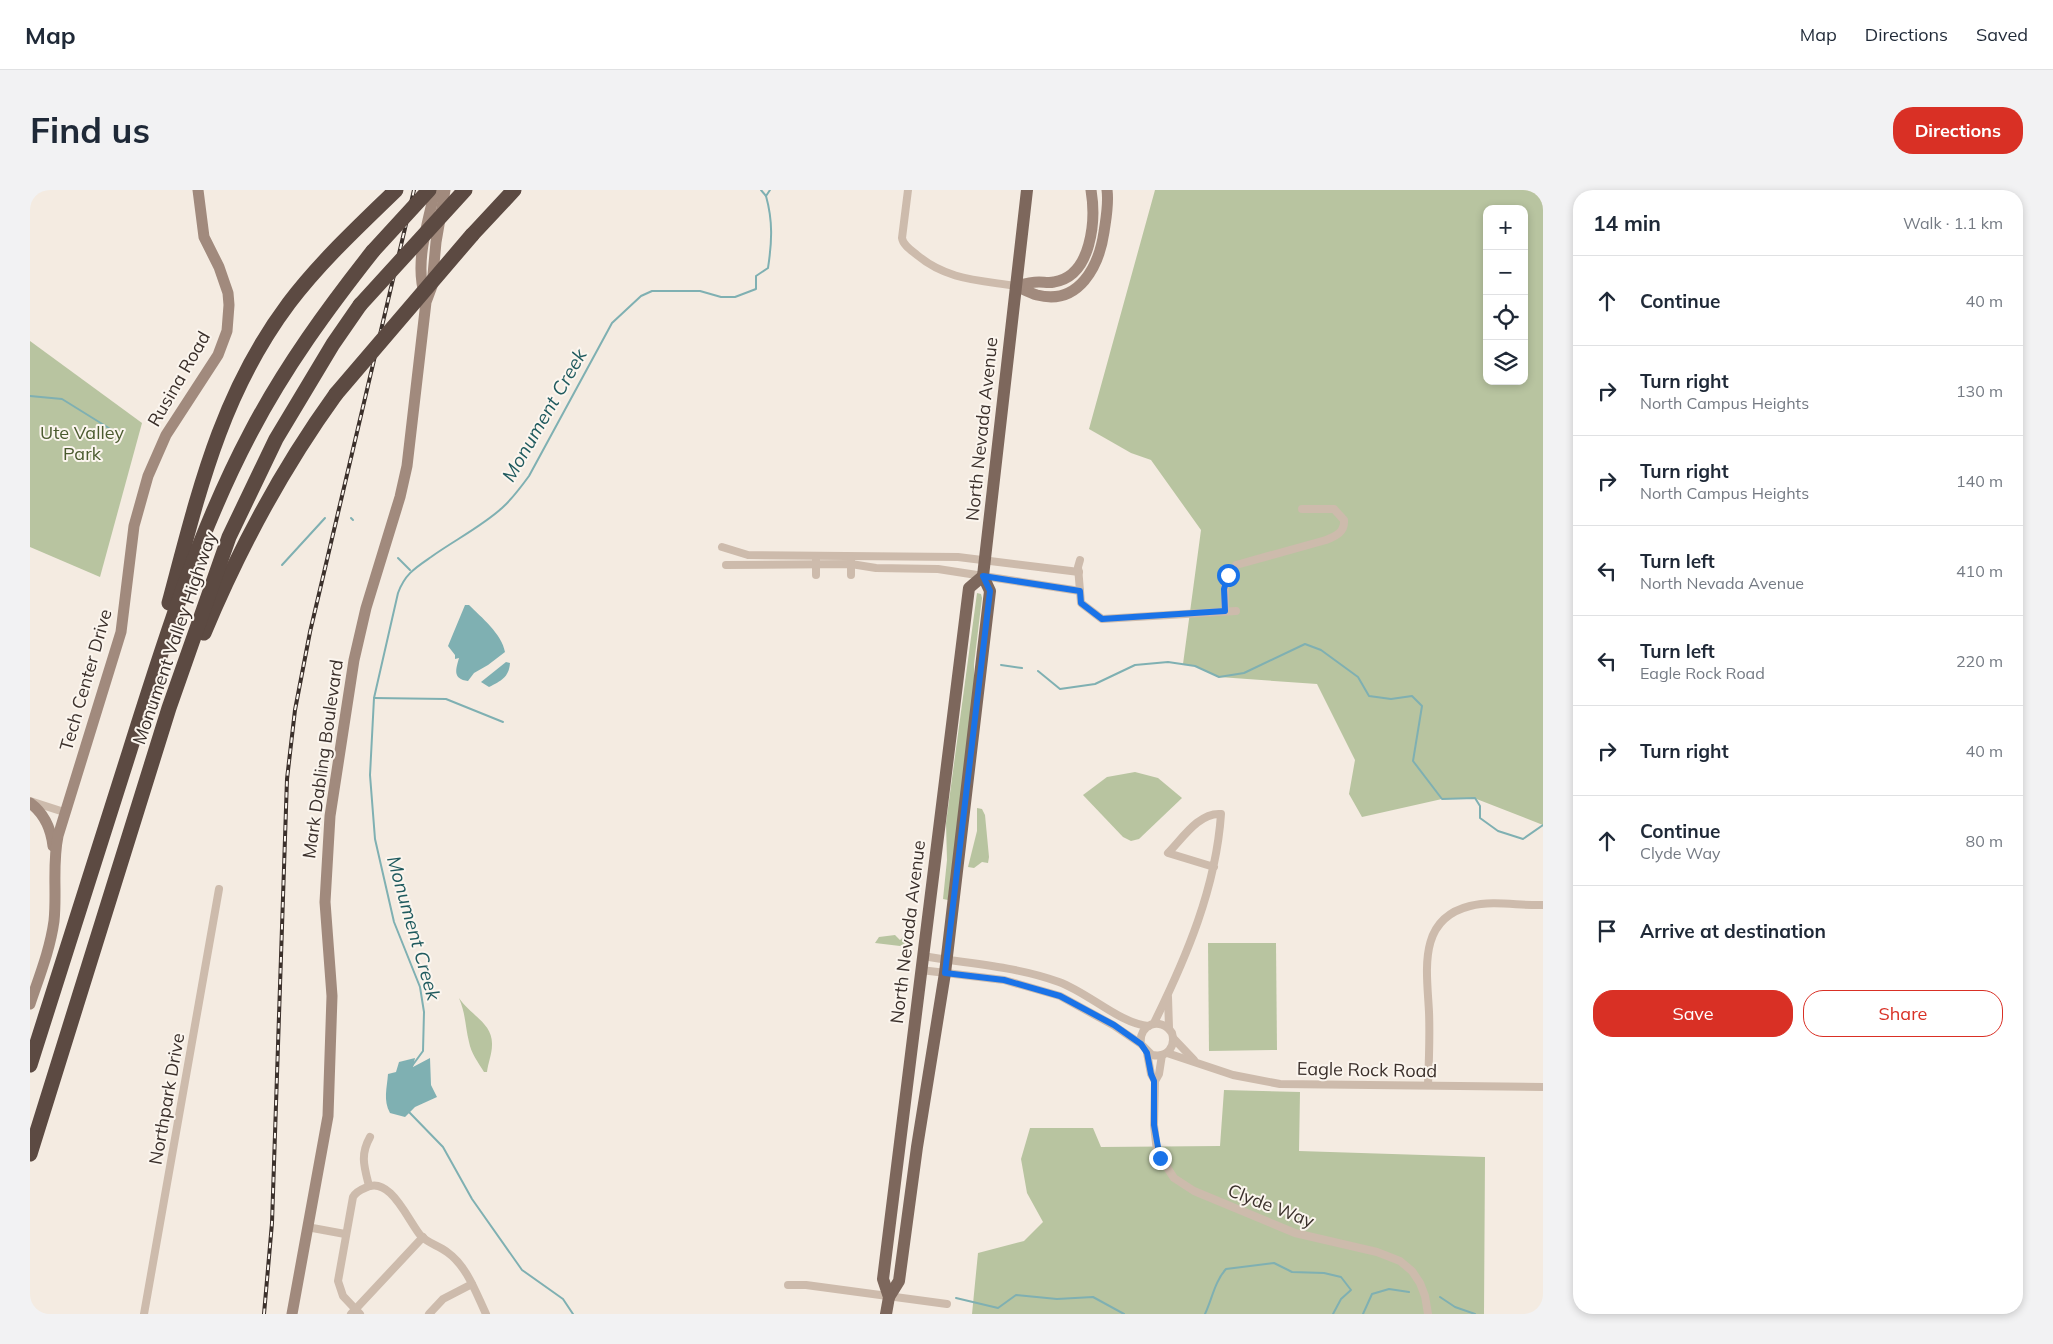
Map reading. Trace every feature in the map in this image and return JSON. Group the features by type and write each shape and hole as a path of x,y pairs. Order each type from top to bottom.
{"highway":[{"path":"126,762 204,475 232,399 249,364 290,302 319,267 396,190"},
{"name":"Monument Valley Highway","path":"30,1065 175,612 231,472 274,390 333,302 373,251 428,190"},
{"name":"Monument Valley Highway","path":"30,1154 158,745 207,596 249,493 276,439 305,389 360,305 465,190"},
{"path":"158,745 212,615 261,510 283,471 336,394 472,235 514,190"}],"main road":[{"name":"North Nevada Avenue","path":"886,1314 889,1297 899,1281 916,1148 945,973 990,591 983,576 1028,190"},
{"name":"North Nevada Avenue","path":"889,1297 883,1279 969,588 983,576"}],"street":[{"name":"Rusina Road","path":"134,526 148,476 157,453 218,355 227,331 229,318 228,293 219,267 204,237 198,190"},
{"name":"Mark Dabling Boulevard","path":"426,302 421,286 424,241 435,190"},
{"name":"Mark Dabling Boulevard","path":"292,1314 329,1101 332,996 325,902 330,816 354,660 366,608 397,508 407,466 426,302 432,286 436,242 445,190"},
{"path":"908,190 902,238 904,244 941,272 963,278 1016,286 1038,295 1051,296 1075,289 1084,281 1097,260 1108,204 1107,190"},
{"path":"1016,286 1038,282 1054,282 1075,272 1082,263 1092,229 1091,190"},
{"path":"1225,611 1225,581 1236,565 1326,540 1343,530 1344,520 1334,509 1302,509"},
{"name":"Tech Center Drive","path":"64,812 121,632 134,526"},
{"path":"722,547 748,555 816,560"},
{"path":"726,565 816,560 958,557 1079,572"},
{"path":"816,560 816,575"},
{"path":"851,560 851,575"},
{"path":"851,560 876,568 938,570 1080,591"},
{"path":"1080,560 1081,603 1102,619 1236,611"},
{"path":"30,802 64,812 55,857"},
{"path":"30,802 46,822 52,837 55,857 55,909 52,935 30,1004"},
{"path":"1141,1044 1142,1034 1168,998 1206,899 1214,867 1221,814 1213,813 1203,817 1168,853 1214,867"},
{"name":"Northpark Drive","path":"144,1314 219,889"},
{"path":"1428,1085 1429,1026 1425,968 1428,947 1433,935 1453,913 1471,906 1497,904 1543,905"},
{"path":"210,944 219,945"},
{"path":"923,956 1019,970 1038,975 1089,996 1131,1022 1159,1023 1169,1028 1168,998"},
{"path":"921,970 1004,980 1060,996 1114,1025 1141,1044 1147,1053 1154,1081"},
{"name":"Eagle Rock Road","path":"1169,1028 1174,1038 1195,1061"},
{"path":"1154,1081 1159,1074 1165,1054 1173,1044 1174,1038"},
{"name":"Eagle Rock Road","path":"1147,1053 1165,1054 1195,1061 1252,1080 1280,1084 1543,1086"},
{"name":"Clyde Way","path":"1154,1081 1154,1125 1157,1152 1174,1178 1194,1191 1295,1234 1378,1252 1400,1261 1412,1271 1420,1283 1425,1296 1428,1314"},
{"path":"368,1186 362,1161 363,1150 370,1137"},
{"path":"422,1237 355,1312 343,1296 338,1281 345,1234 353,1197 368,1186 379,1186 390,1192 422,1237 449,1253 472,1284 486,1314"},
{"path":"307,1227 345,1234"},
{"path":"429,1314 443,1299 472,1284"},
{"path":"788,1285 806,1285 947,1304"}],"green space":[{"path":"1155,190 1543,190 1543,825 1474,798 1442,799 1362,817 1349,794 1355,760 1317,684 1219,677 1195,666 1183,664 1201,530 1151,460 1131,453 1089,429"},
{"name":"Ute Valley Park","path":"30,341 142,423 100,577 30,547"},
{"path":"977,593 981,594 982,598 974,664 974,692 948,900 943,899 947,860 946,823"},
{"path":"1135,772 1158,778 1182,798 1139,839 1131,841 1123,837 1083,795 1107,777"},
{"path":"977,808 982,809 985,815 989,857 988,863 982,862 974,868 968,867 977,831"},
{"path":"895,935 900,940 906,935 908,936 907,942 900,946 875,943 879,937"},
{"path":"1208,943 1276,943 1277,1050 1209,1051"},
{"path":"459,998 489,1031 492,1048 487,1072 484,1072 471,1050"},
{"path":"1224,1090 1300,1092 1299,1151 1485,1157 1484,1314 972,1314 978,1253 1024,1241 1043,1222 1027,1193 1021,1159 1030,1128 1093,1128 1101,1147 1220,1146"}],"water":[{"path":"465,605 469,605 490,626 500,639 505,652 474,673 468,681 457,676 456,670 459,658 455,659 455,655 448,646"},
{"path":"506,662 510,663 508,672 501,680 489,687 481,682"},
{"path":"415,1058 413,1067 430,1058 431,1085 437,1097 415,1107 405,1117 390,1113 386,1099 388,1074 396,1072 399,1062"}],"waterway":[{"name":"Monument Creek","path":"761,190 766,196"},
{"name":"Monument Creek","path":"412,1066 423,1051 424,1012 420,987 394,922 375,839 370,775 374,698 398,593 407,576 415,568 485,521 502,508 516,493 529,476 612,323 641,296 652,291 700,291 721,297 735,297 756,289 756,276 768,268 771,223 766,196 770,190"},
{"path":"30,396 62,399 120,435"},
{"path":"282,565 325,518"},
{"path":"398,558 410,570"},
{"path":"1038,671 1060,689 1095,684 1135,665 1168,662 1195,666 1219,677 1244,673 1305,644 1321,650 1358,677 1369,696 1391,699 1412,696 1422,706 1413,761 1442,799 1475,798 1480,806 1480,818 1498,831 1523,839 1543,825"},
{"path":"1001,665 1022,668"},
{"path":"374,698 446,699 503,722"},
{"name":"Monument Creek","path":"409,1112 443,1147 472,1199 522,1270 563,1299 573,1314"},
{"path":"1205,1314 1216,1285 1226,1269 1274,1263 1292,1272 1324,1273 1341,1277 1351,1290 1341,1299 1333,1314"},
{"path":"1363,1314 1372,1294 1389,1289 1409,1292"},
{"path":"956,1298 998,1308 1016,1295 1057,1299 1093,1297 1124,1314"},
{"path":"1440,1297 1455,1307 1475,1314"}],"railway":[{"path":"264,1314 272,1223 287,779 295,710 310,632 414,190"}],"route":[{"path":"1160,1158 1157,1152 1154,1125 1154,1081 1147,1053 1141,1044 1114,1025 1060,996 1004,980 945,973 990,591 983,576 1080,591 1081,603 1102,619 1225,611 1224,589 1228,575"}]}
